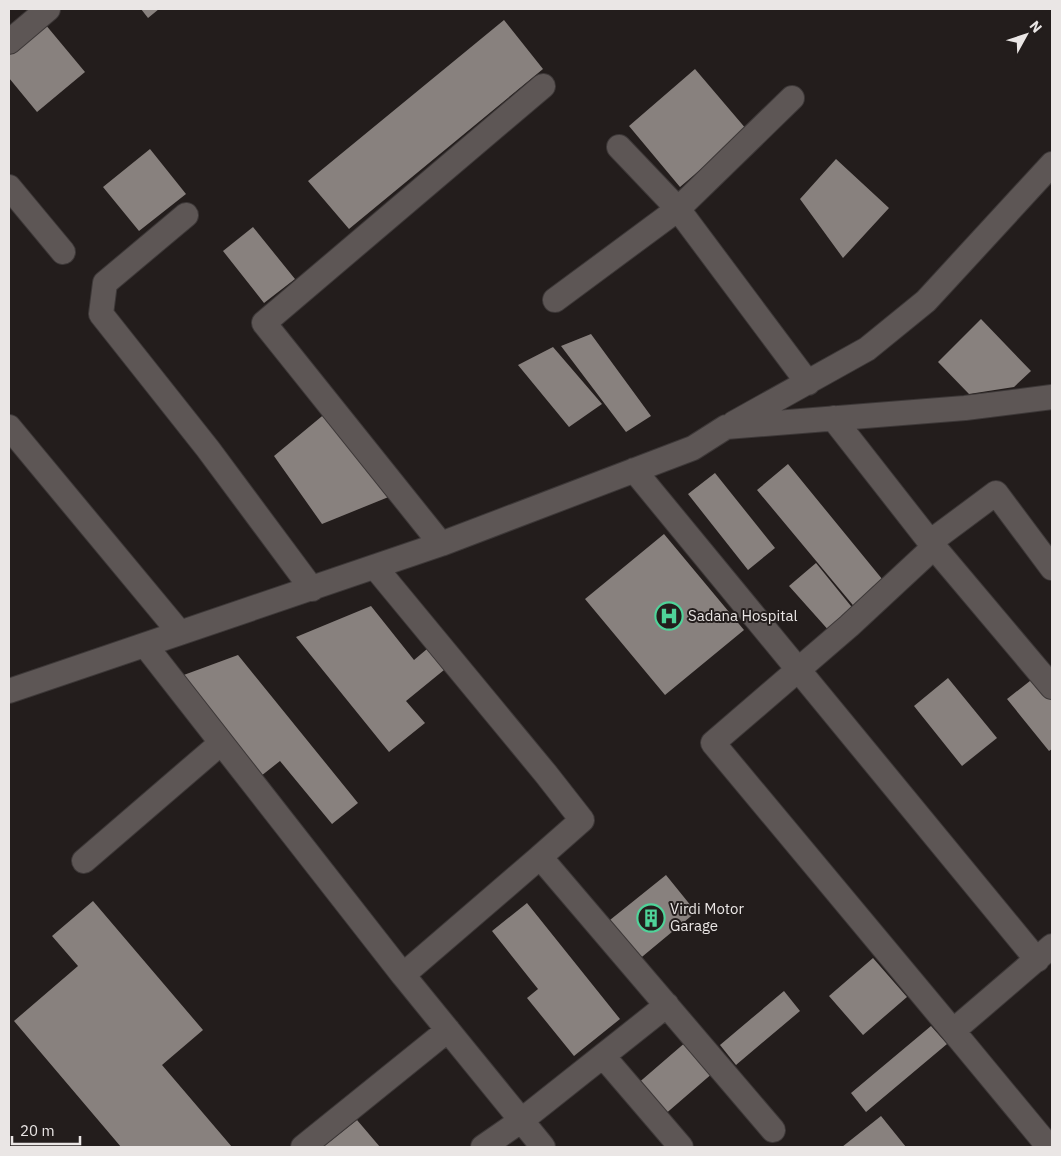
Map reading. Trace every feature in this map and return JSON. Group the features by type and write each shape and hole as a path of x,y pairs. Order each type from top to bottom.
{"street":[{"path":"9,42 40,11"},
{"path":"442,544 264,322 543,86"},
{"path":"555,300 678,209 792,98"},
{"path":"619,147 678,209 808,383"},
{"path":"9,692 442,544 693,448 726,427 868,349 926,301 1052,164"},
{"path":"9,186 64,252"},
{"path":"186,215 105,283 101,314 208,449 312,589"},
{"path":"726,427 965,408 1049,395"},
{"path":"832,418 932,544 1052,687"},
{"path":"9,427 180,633"},
{"path":"634,470 799,670 1044,953 953,1031"},
{"path":"1049,1147 713,744 799,670 932,544 996,493 1052,568"},
{"path":"375,567 582,820 403,975"},
{"path":"145,645 403,975 543,1147"},
{"path":"84,861 221,743"},
{"path":"540,858 774,1130"},
{"path":"483,1147 522,1120 667,1006"},
{"path":"303,1147 448,1030"},
{"path":"603,1056 681,1147"}],"building":[{"path":"141,9 159,9 148,18"},
{"path":"504,20 543,69 349,229 308,181"},
{"path":"45,24 85,72 37,112 9,78 9,55"},
{"path":"695,69 747,130 680,187 629,126"},
{"path":"150,149 186,194 139,231 103,187"},
{"path":"836,159 889,208 843,258 800,199"},
{"path":"253,227 295,279 264,303 223,251"},
{"path":"981,319 1031,371 1014,387 969,394 938,362"},
{"path":"591,334 651,416 626,432 561,346"},
{"path":"553,347 602,404 569,427 518,365"},
{"path":"327,412 391,496 322,524 274,456"},
{"path":"788,464 887,585 857,610 757,490"},
{"path":"715,473 775,548 748,570 688,494"},
{"path":"664,534 744,630 665,695 585,599"},
{"path":"816,563 855,611 831,633 789,586"},
{"path":"371,606 414,660 427,649 444,670 406,701 425,723 389,752 296,637"},
{"path":"238,655 358,803 332,824 280,761 261,776 181,676"},
{"path":"1035,677 1052,700 1052,749 1049,751 1007,699"},
{"path":"948,678 997,738 962,766 914,706"},
{"name":"Virdi Motor Garage","path":"666,875 696,912 637,961 605,924"},
{"path":"93,901 203,1030 162,1065 232,1147 121,1147 14,1021 78,966 52,936"},
{"path":"527,903 620,1019 574,1056 527,998 538,989 492,931"},
{"path":"873,958 907,997 863,1035 829,996"},
{"path":"784,991 800,1011 736,1065 720,1045"},
{"path":"931,1026 947,1044 866,1112 851,1093"},
{"path":"687,1041 714,1072 663,1116 636,1085"},
{"path":"881,1116 906,1147 842,1147"},
{"path":"357,1120 380,1147 323,1147"}],"place":[{"name":"Sadana Hospital","path":"669,616"},
{"name":"Virdi Motor Garage","path":"651,918"}]}
